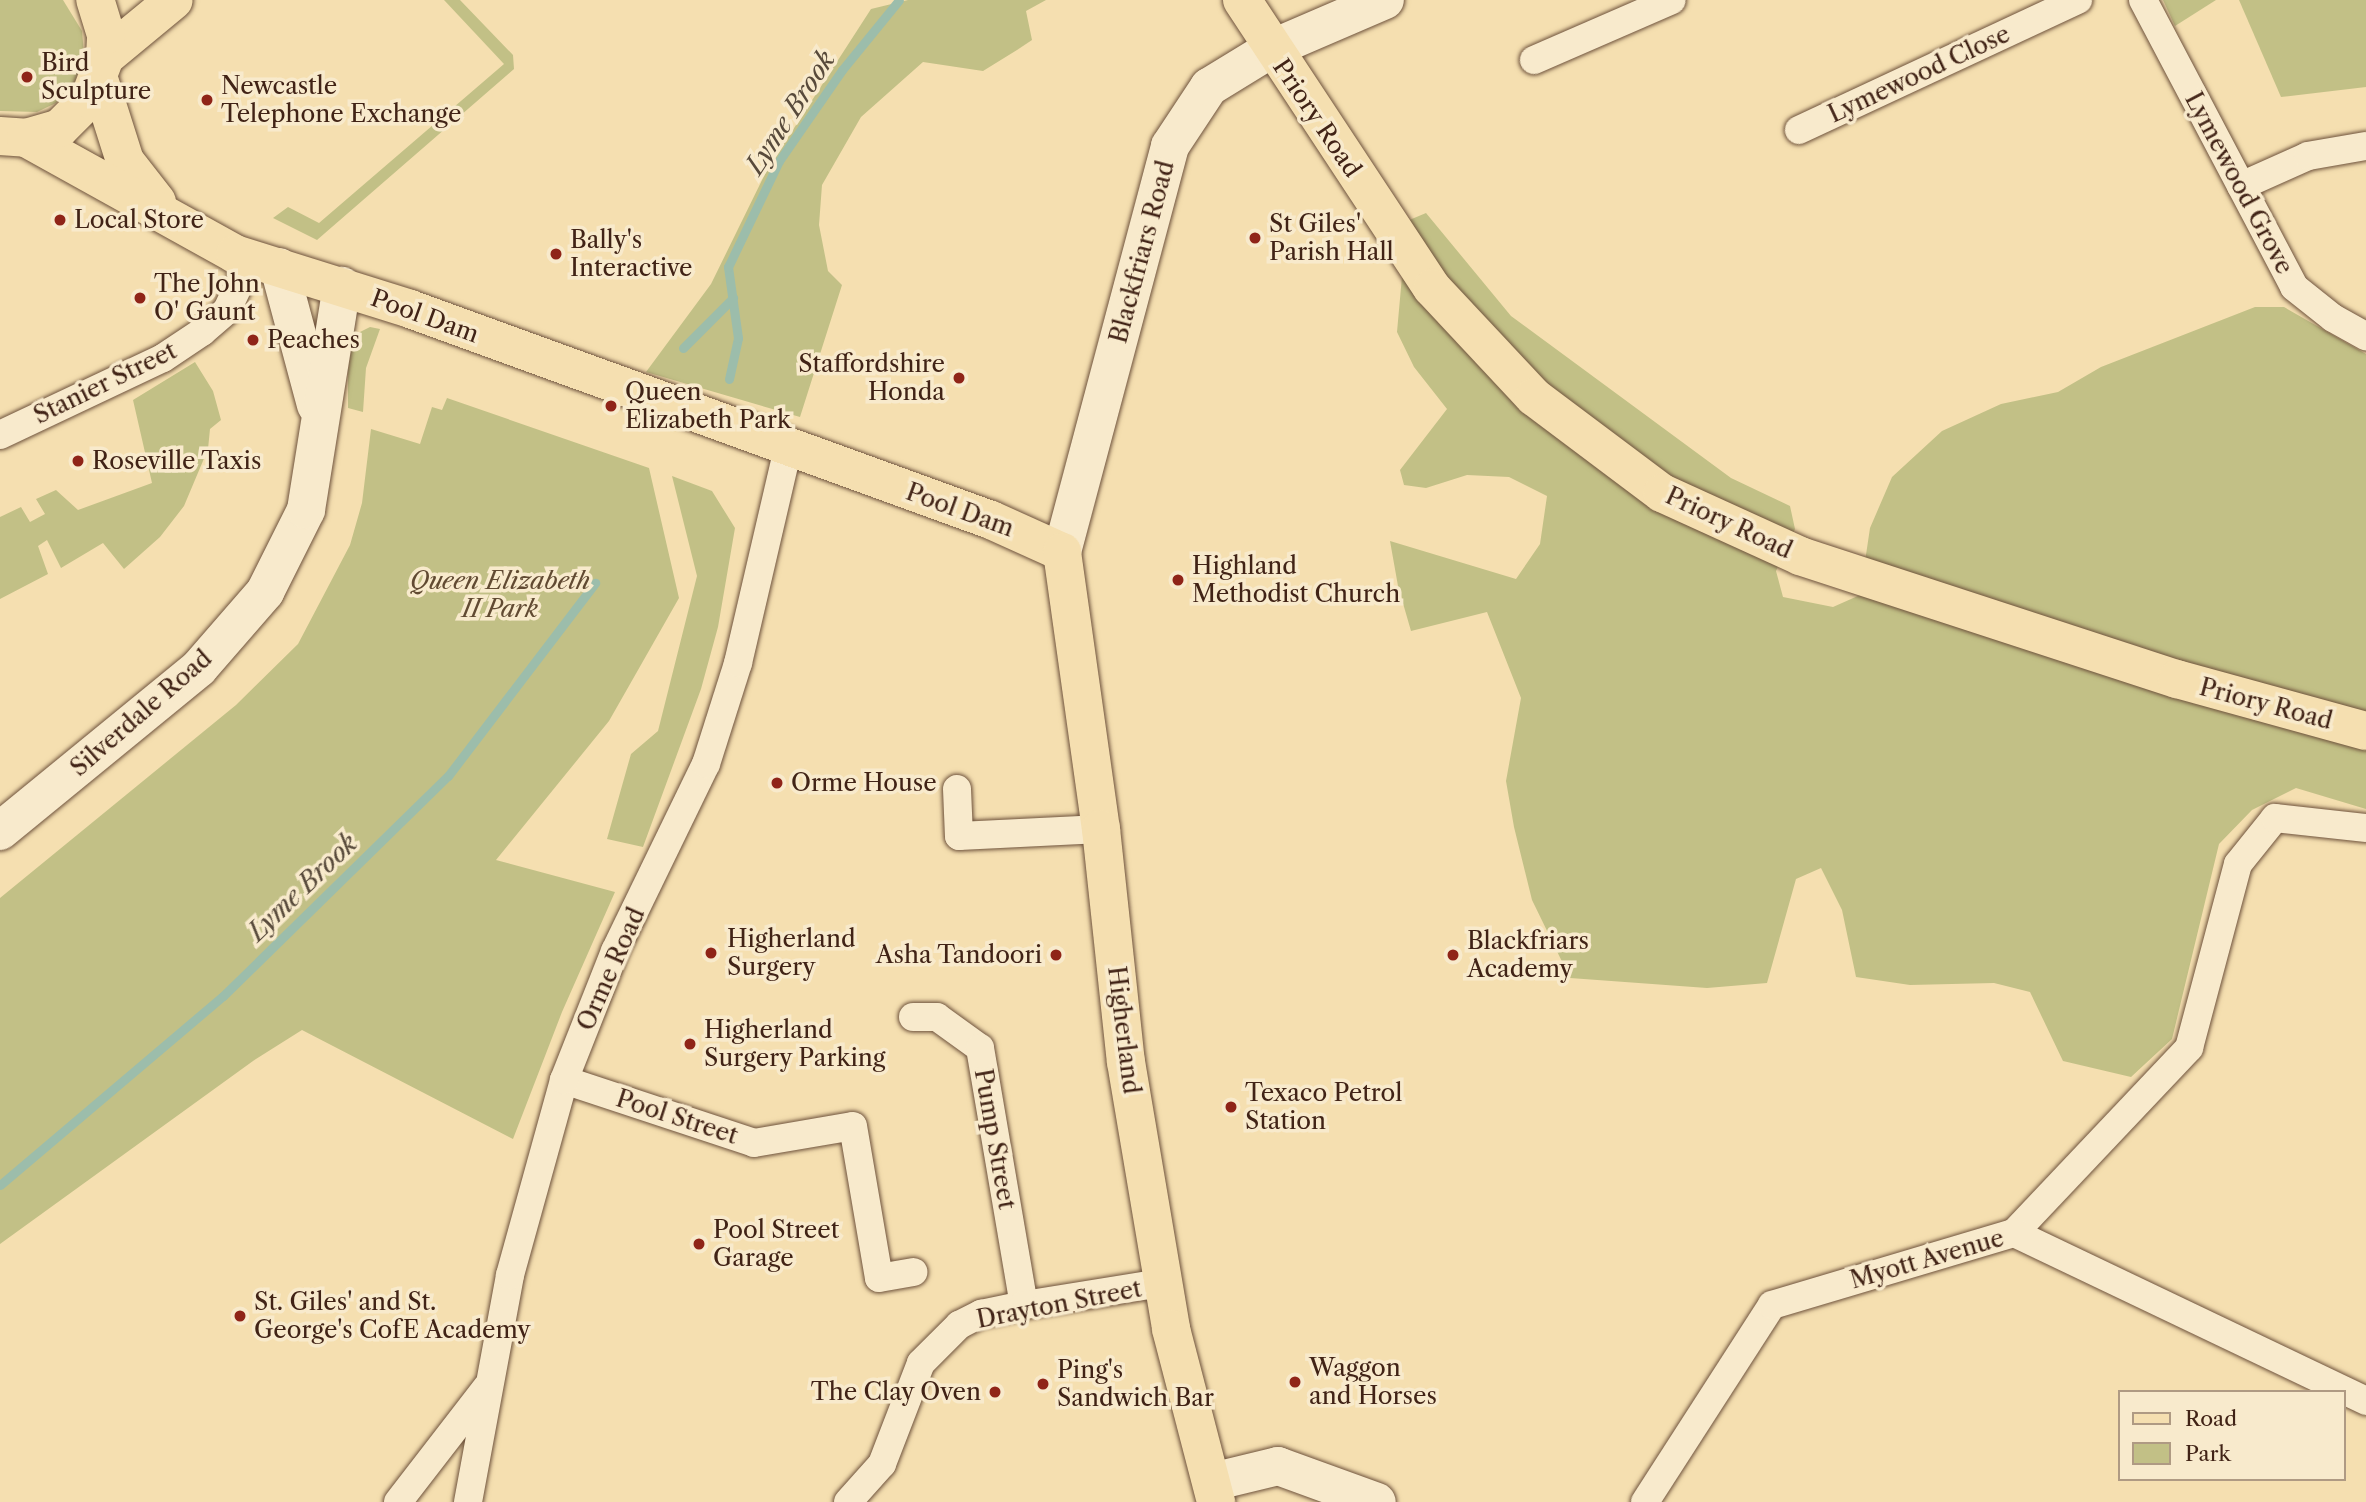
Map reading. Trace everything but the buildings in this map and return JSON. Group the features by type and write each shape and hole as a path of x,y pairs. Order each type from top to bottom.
{"main road":[{"name":"Pool Dam","path":"95,0 106,35 102,68 125,161 145,191 185,228"},
{"path":"13,137 60,128 76,116 102,68 174,0"},
{"path":"1242,0 1271,49"},
{"name":"Blackfriars Road","path":"1062,552 1170,146 1209,86 1271,49 1385,0"},
{"name":"Priory Road","path":"1271,49 1432,288 1534,397 1662,493 1800,556 2177,679 2366,731"},
{"name":"Pool Dam","path":"13,137 185,228 265,263 342,286 991,520 1062,552"},
{"name":"Silverdale Road","path":"265,263 321,424"},
{"name":"Silverdale Road","path":"0,831 199,668 265,592 306,510 321,424 335,308 342,286"},
{"name":"Higherland","path":"1062,552 1101,829 1126,1062 1162,1283 1214,1492"},
{"path":"1214,1492 1279,1466 1377,1502"}],"street":[{"path":"1534,60 1672,0"},
{"name":"Lymewood Close","path":"1798,130 2078,0"},
{"name":"Lymewood Grove","path":"2143,0 2294,287 2333,318 2366,336"},
{"path":"2241,186 2308,156 2366,146"},
{"name":"Stanier Street","path":"0,435 163,358 202,332 227,310 265,263"},
{"name":"Orme Road","path":"468,1502 517,1246 564,1080 615,951 706,764 738,663 788,448"},
{"path":"957,789 959,836 1101,829"},
{"path":"2014,1233 2189,1048 2238,864 2275,818 2366,828"},
{"name":"Pump Street","path":"913,1017 937,1017 980,1048 1024,1305"},
{"name":"Pool Street","path":"564,1080 754,1143 853,1126 879,1278 913,1272"},
{"name":"Myott Avenue","path":"1644,1502 1772,1304 2014,1233 2343,1390"},
{"name":"Drayton Street","path":"862,1498 882,1464 921,1363 939,1341 981,1314 1162,1283"},
{"path":"398,1502 489,1385"},
{"name":"Myott Avenue","path":"2345,1391 2366,1401"}],"green space":[{"path":"0,0 63,0 82,31 84,54 75,81 56,103 37,112 0,111"},
{"path":"444,0 460,0 513,55 514,69 317,240 273,218 288,207 319,223 504,64"},
{"path":"908,0 1046,0 1026,11 1032,40 1017,50 983,71 923,62 861,117 822,185 819,225 828,271 842,285 800,417 646,372 711,284 767,170 871,9"},
{"path":"2163,0 2216,0 2175,26"},
{"path":"2239,0 2366,0 2366,87 2281,97"},
{"path":"1426,213 1511,316 1731,478 1790,506 1795,529 1776,571 1783,597 1833,607 1860,595 1870,528 1892,477 1942,431 2001,404 2058,392 2101,367 2255,307 2284,307 2366,354 2366,809 2296,788 2252,810 2219,844 2172,1039 2131,1077 2063,1061 2030,992 1994,983 1910,985 1856,977 1842,910 1821,868 1796,879 1767,983 1707,988 1570,978 1532,900 1514,827 1506,781 1521,698 1487,612 1411,631 1398,586 1390,541 1516,579 1540,544 1547,496 1509,477 1467,475 1426,488 1404,485 1400,470 1447,409 1414,367 1397,332 1407,221"},
{"path":"370,327 380,329 366,368 363,412 348,408 348,370 354,335"},
{"path":"195,362 213,391 221,420 210,429 208,449 184,506 160,537 124,569 103,543 61,568 47,540 38,546 48,574 0,599 0,517 21,507 30,522 45,514 36,499 56,490 78,510 152,483 133,400"},
{"name":"Queen Elizabeth II Park","path":"447,398 649,468 679,598 609,721 496,860 615,892 562,1012 513,1139 302,1030 253,1061 0,1244 0,898 236,705 298,644 350,545 362,503 371,429 420,444 432,407 442,410"},
{"path":"672,476 712,491 735,528 718,627 701,689 643,847 607,839 631,754 658,731 697,576"}],"waterway":[{"name":"Lyme Brook","path":"729,379 738,338 728,267 779,161 842,70 899,0"},
{"name":"Lyme Brook","path":"683,348 733,298"},
{"name":"Lyme Brook","path":"0,1185 223,996 448,776 595,583"}],"place":[{"name":"Bird Sculpture","path":"27,77"},
{"name":"Newcastle Telephone Exchange","path":"207,100"},
{"name":"Local Store","path":"60,220"},
{"name":"St Giles' Parish Hall","path":"1255,238"},
{"name":"Bally's Interactive","path":"556,254"},
{"name":"The John O' Gaunt","path":"140,298"},
{"name":"Peaches","path":"253,340"},
{"name":"Staffordshire Honda","path":"959,378"},
{"name":"Queen Elizabeth Park","path":"611,406"},
{"name":"Roseville Taxis","path":"78,461"},
{"name":"Highland Methodist Church","path":"1178,580"},
{"name":"Orme House","path":"777,783"},
{"name":"Higherland Surgery","path":"711,953"},
{"name":"Asha Tandoori","path":"1056,955"},
{"name":"Blackfriars Academy","path":"1453,955"},
{"name":"Higherland Surgery Parking","path":"690,1044"},
{"name":"Texaco Petrol Station","path":"1231,1107"},
{"name":"Pool Street Garage","path":"699,1244"},
{"name":"St. Giles' and St. George's CofE Academy","path":"240,1316"},
{"name":"Waggon and Horses","path":"1295,1382"},
{"name":"Ping's Sandwich Bar","path":"1043,1384"},
{"name":"The Clay Oven","path":"995,1392"}]}
